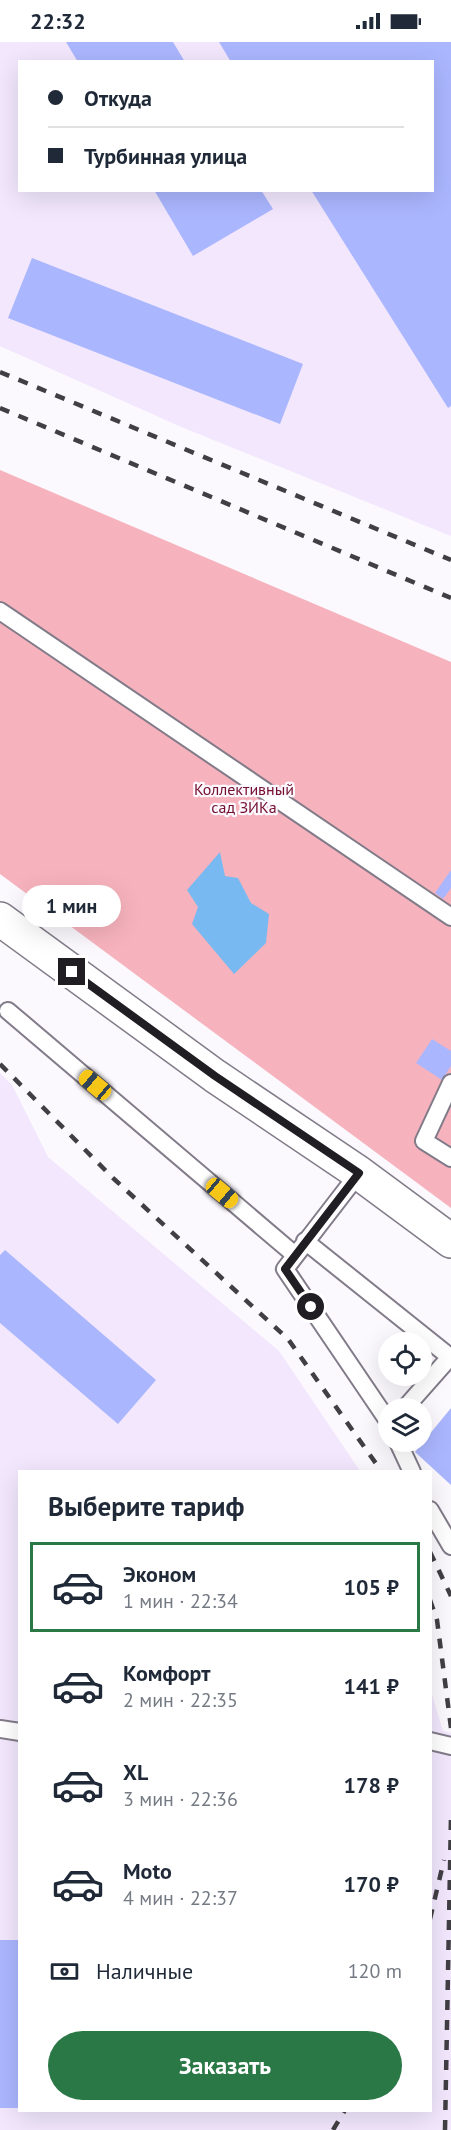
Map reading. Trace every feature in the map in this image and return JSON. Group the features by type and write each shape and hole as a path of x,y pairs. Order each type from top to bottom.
{"main road":[{"path":"0,919 215,1076 359,1173 451,1241"}],"lane":[{"path":"0,611 451,917"},
{"path":"8,1011 295,1255"},
{"path":"451,1083 424,1140 451,1158"},
{"path":"359,1173 304,1240 285,1269 378,1406"},
{"path":"304,1240 451,1357 414,1398"},
{"path":"403,1452 411,1470"},
{"path":"432,1513 451,1546"},
{"path":"0,1729 18,1732"},
{"path":"432,1741 451,1746"}],"shaded area":[{"path":"0,42 451,42 451,536 179,426 0,346"},
{"path":"0,1073 12,1085 48,1157 279,1351 359,1470 18,1470 18,2112 432,2112 432,1694 443,1731 451,1733 451,2130 0,2130"}],"green space":[{"name":"Коллективный сад ЗИКа","path":"0,470 451,662 451,1208 0,874"}],"water":[{"path":"220,852 225,876 238,878 251,903 269,914 266,943 234,974 192,924 198,907 187,890"}],"building":[{"path":"66,42 173,42 184,60 77,60"},
{"path":"219,42 451,42 451,406 448,408 312,192 434,192 434,60 230,60"},
{"path":"155,192 262,192 273,209 193,256"},
{"path":"32,258 303,364 280,424 8,318"},
{"path":"451,870 451,888 443,899 435,893"},
{"path":"432,1039 451,1051 451,1066 442,1080 416,1063"},
{"path":"5,1250 156,1380 118,1424 0,1323 0,1255"},
{"path":"451,1408 451,1485 415,1452 432,1452 432,1431"},
{"path":"0,1940 18,1940 18,2108 0,2108"}],"railway":[{"path":"0,372 451,560"},
{"path":"0,408 451,598"},
{"path":"0,1064 114,1179 288,1339 381,1470"},
{"path":"432,1556 451,1596"},
{"path":"432,1606 437,1620 451,1728"},
{"path":"445,2130 451,1816"},
{"path":"432,1911 444,1860"},
{"path":"333,2130 344,2112"}],"route":[{"path":"72,972 215,1076 359,1173 304,1240 285,1269 311,1307"}]}
